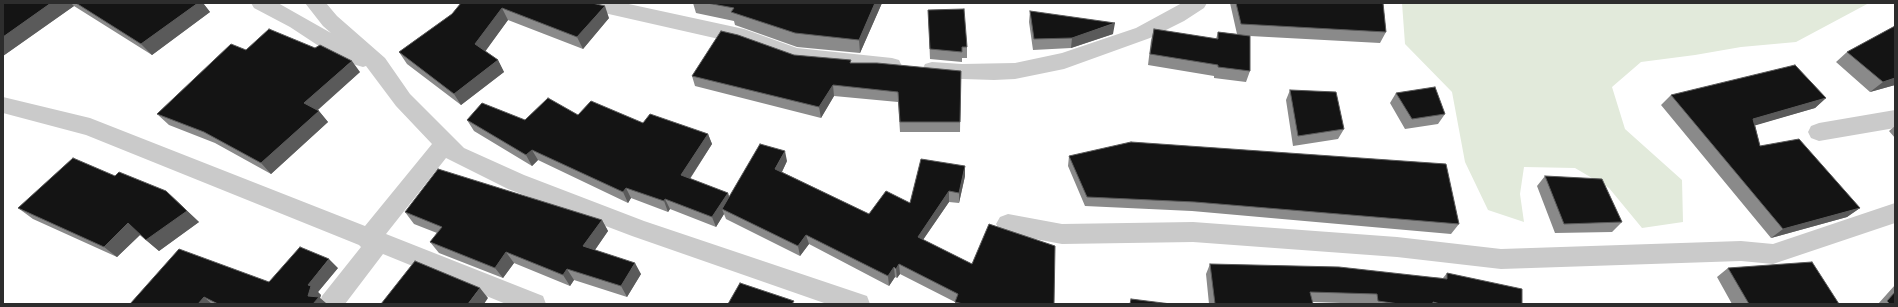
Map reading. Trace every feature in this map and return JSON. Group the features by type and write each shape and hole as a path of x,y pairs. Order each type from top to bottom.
{"street":[{"path":"261,3 297,22 338,48 378,64"},
{"path":"315,3 330,21 378,64 403,100 451,149 516,182 640,229 858,304"},
{"path":"591,3 744,37 796,56 962,72 1015,71 1064,61 1143,33 1177,16 1197,3"},
{"path":"3,105 90,127 534,304"},
{"path":"1819,132 1895,119"},
{"path":"331,304 373,241 427,167 451,149"},
{"path":"1008,224 1062,234 1193,232 1397,246 1501,259 1741,251 1772,254 1895,213"}],"green space":[{"path":"1402,3 1869,3 1796,42 1741,47 1641,62 1612,87 1625,129 1682,180 1683,222 1642,228 1609,188 1575,168 1524,167 1520,194 1524,222 1488,210 1465,162 1452,92 1405,44"}],"building":[{"path":"3,3 51,3 3,37"},
{"path":"76,3 198,3 141,44"},
{"path":"461,3 592,3 605,6 577,37 502,8 475,44 498,60 454,94 399,52 452,14"},
{"path":"707,3 875,3 859,40 795,33 731,12 734,8"},
{"path":"1236,3 1383,3 1386,32 1241,24"},
{"path":"964,9 967,47 962,47 962,52 930,49 928,10"},
{"path":"1030,11 1115,23 1072,38 1034,39"},
{"path":"1895,26 1895,78 1883,82 1847,52"},
{"path":"269,29 315,48 320,45 352,61 304,103 319,111 261,163 204,132 157,114 231,44 246,50"},
{"path":"1154,29 1218,39 1218,32 1250,36 1250,71 1218,67 1218,65 1150,54"},
{"path":"721,31 738,35 794,55 851,60 850,63 877,63 961,71 960,122 900,122 898,92 833,85 819,107 692,76"},
{"path":"1795,65 1826,98 1753,119 1760,146 1799,139 1860,208 1783,229 1671,95"},
{"path":"1435,87 1445,114 1412,119 1396,93"},
{"path":"1290,90 1336,92 1344,129 1298,136"},
{"path":"548,98 578,115 591,101 643,123 650,114 708,134 681,175 728,193 712,217 665,199 664,201 626,188 623,192 532,150 526,155 467,120 482,103 525,120"},
{"path":"1131,142 1446,164 1459,224 1195,202 1087,197 1069,156"},
{"path":"760,144 785,151 775,169 869,214 886,191 910,203 921,159 965,166 959,193 949,191 918,237 972,264 989,224 1055,246 1054,304 963,304 955,302 958,294 899,264 896,269 894,267 888,276 806,235 798,246 722,209"},
{"path":"73,158 115,176 119,172 166,191 187,211 146,240 128,223 104,247 18,208"},
{"path":"438,169 602,220 583,246 635,263 621,286 567,269 563,275 506,252 495,268 430,242 442,227 405,212"},
{"path":"1545,176 1602,179 1622,222 1564,224"},
{"path":"300,247 329,259 308,285 311,286 308,296 319,297 313,304 218,304 204,297 198,304 130,304 179,249 269,282"},
{"path":"415,261 480,288 468,304 381,304"},
{"path":"1812,262 1839,304 1749,304 1728,268"},
{"path":"1210,264 1339,267 1447,279 1447,273 1522,289 1522,304 1440,304 1433,302 1433,304 1399,304 1378,301 1377,294 1310,292 1313,304 1215,304"},
{"path":"740,283 794,301 792,304 728,304"},
{"path":"1895,292 1895,304 1890,304 1887,301"},
{"path":"1131,299 1171,304 1130,304"}]}
